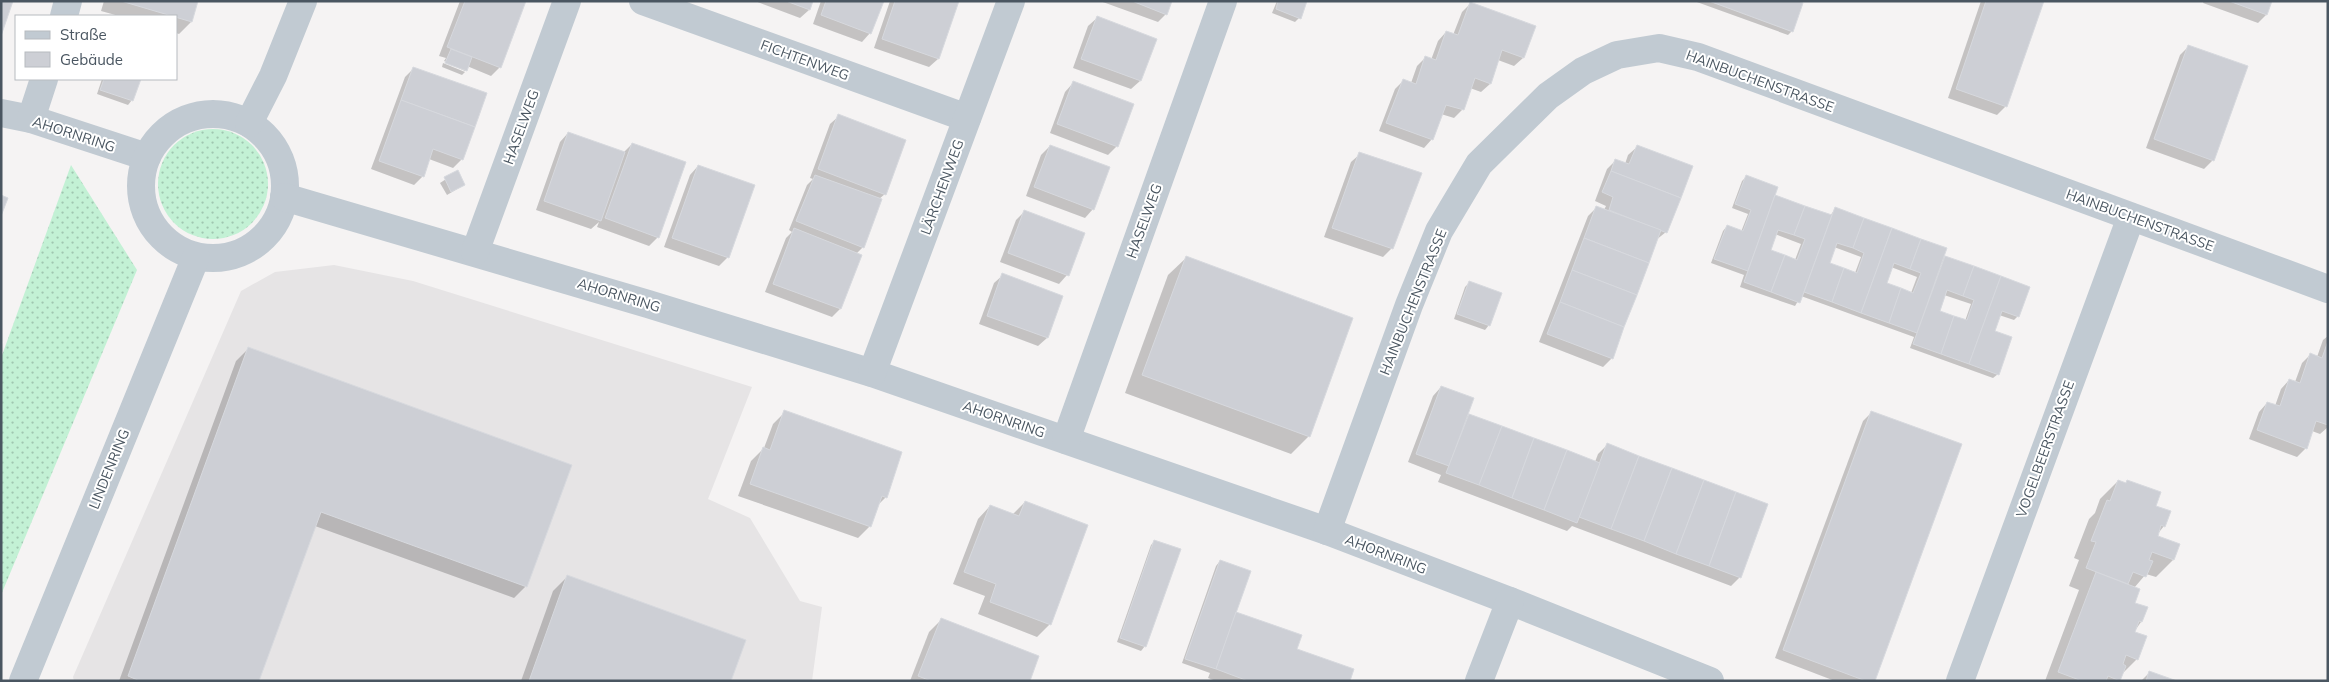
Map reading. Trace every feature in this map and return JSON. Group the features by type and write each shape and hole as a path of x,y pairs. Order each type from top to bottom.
{"street":[{"path":"64,15 68,1"},
{"path":"249,123 273,76 303,1"},
{"name":"HASELWEG","path":"475,252 567,1"},
{"name":"FICHTENWEG","path":"643,1 967,118"},
{"name":"LÄRCHENWEG","path":"872,373 1011,1"},
{"name":"HASELWEG","path":"1066,440 1223,1"},
{"name":"HAINBUCHENSTRASSE","path":"1328,531 1409,304 1439,231 1479,164 1548,96 1583,71 1617,55 1660,48 1698,57 2328,290"},
{"path":"31,119 44,80"},
{"name":"AHORNRING","path":"1,113 31,119 147,157"},
{"path":"220,114 249,123 266,136 278,154 285,175 284,197 274,225 253,247 226,258 196,257 168,243 148,219 140,188 147,157 164,133 190,117 220,114"},
{"name":"AHORNRING","path":"284,197 475,252 872,373 1328,531 1510,600 1710,681"},
{"name":"VOGELBEERSTRASSE","path":"1960,681 2131,217"},
{"name":"LINDENRING","path":"23,681 196,257"},
{"path":"1479,681 1510,600"}],"shaded area":[{"path":"334,265 413,281 752,387 708,499 750,518 800,601 822,607 812,681 74,681 73,677 241,291 275,272"}],"green space":[{"path":"213,129 224,130 234,134 252,145 263,163 267,173 267,195 263,205 252,223 234,234 224,238 213,239 202,238 192,234 174,223 163,205 159,195 158,184 159,173 163,163 174,145 192,134 202,130"},
{"path":"71,165 137,270 1,595 1,358"}],"building":[{"path":"1,1 13,1 1,36"},
{"path":"121,1 198,1 192,22 178,18 178,15 168,15"},
{"path":"465,1 526,1 501,68 447,47"},
{"path":"786,1 813,1 810,10"},
{"path":"826,1 884,1 871,34 821,15"},
{"path":"895,1 959,1 939,59 882,39"},
{"path":"1132,1 1172,1 1167,15"},
{"path":"1278,1 1307,1 1301,19 1276,9"},
{"path":"1709,1 1798,1 1803,3 1793,32"},
{"path":"1986,1 2044,1 2007,107 1956,89"},
{"path":"2229,1 2272,1 2267,15"},
{"path":"1470,2 1536,26 1524,58 1502,50 1491,84 1475,78 1464,110 1446,105 1433,140 1386,123 1403,79 1416,84 1425,56 1436,60 1446,31 1458,35"},
{"path":"1097,16 1157,39 1141,81 1081,59"},
{"path":"2188,45 2248,66 2214,161 2154,139"},
{"path":"451,49 472,57 467,71 445,63"},
{"path":"413,67 487,93 475,127 401,100"},
{"path":"104,80 141,80 133,101 100,90"},
{"path":"1073,81 1134,104 1118,147 1057,124"},
{"path":"401,100 475,127 463,160 433,149 424,177 379,161"},
{"path":"838,114 906,140 886,195 818,169"},
{"path":"568,132 625,152 601,221 544,201"},
{"path":"632,143 686,162 659,238 605,218"},
{"path":"1050,145 1110,167 1094,210 1034,187"},
{"path":"1637,145 1693,166 1681,198 1611,171 1615,159 1629,164"},
{"path":"1359,152 1422,173 1393,249 1332,228"},
{"path":"698,165 755,185 729,258 672,238"},
{"path":"458,170 465,185 451,192 444,177"},
{"path":"1611,171 1681,198 1667,233 1609,210 1613,197 1602,192"},
{"path":"815,175 882,199 864,248 796,221"},
{"path":"1746,175 1778,187 1748,271 1714,259 1727,225 1743,231 1751,210 1735,204"},
{"path":"1,195 8,198 1,216"},
{"path":"1775,195 1805,206 1794,235 1778,230 1771,250 1785,255 1771,292 1744,282"},
{"path":"1596,206 1661,230 1649,263 1584,238"},
{"path":"1805,206 1832,215 1800,303 1771,292 1785,255 1797,260 1805,239 1794,235"},
{"path":"1835,207 1864,218 1853,248 1837,243 1830,263 1844,268 1832,302 1804,292"},
{"path":"1024,210 1085,233 1069,276 1008,253"},
{"path":"1864,218 1892,228 1861,313 1832,302 1844,268 1857,273 1864,253 1853,248"},
{"path":"794,228 862,255 841,309 773,284"},
{"path":"1892,228 1921,239 1910,269 1894,263 1887,283 1901,288 1889,323 1861,313"},
{"path":"1584,238 1649,263 1637,295 1572,270"},
{"path":"1921,239 1947,248 1917,333 1889,323 1901,288 1913,293 1921,273 1910,269"},
{"path":"1186,256 1353,318 1310,437 1142,375"},
{"path":"1945,256 1974,266 1963,296 1947,290 1940,311 1954,316 1941,354 1913,344"},
{"path":"1974,266 2001,276 1969,364 1941,354 1954,316 1967,320 1974,300 1963,296"},
{"path":"1572,270 1637,295 1624,327 1560,302"},
{"path":"1002,273 1063,296 1048,338 987,316"},
{"path":"2001,276 2030,287 2019,317 2002,311 1995,331 2012,337 1999,375 1969,364"},
{"path":"1469,281 1502,293 1490,326 1457,314"},
{"path":"1560,302 1624,327 1613,359 1547,334"},
{"path":"2328,341 2328,425 2316,421 2307,449 2257,430 2267,402 2280,406 2289,379 2300,383 2310,353 2322,358"},
{"path":"248,347 572,465 527,587 321,512 259,681 140,681 128,676"},
{"path":"1441,386 1474,398 1449,466 1416,454"},
{"path":"784,410 902,452 887,498 882,496 871,527 750,484 763,447 770,450"},
{"path":"1871,411 1962,444 1875,681 1866,681 1783,650"},
{"path":"1469,414 1502,426 1479,485 1446,473"},
{"path":"1502,426 1534,438 1512,498 1479,485"},
{"path":"1534,438 1567,450 1544,510 1512,498"},
{"path":"1607,443 1639,456 1611,529 1579,517"},
{"path":"1567,450 1600,463 1577,523 1544,510"},
{"path":"1639,456 1672,468 1644,541 1611,529"},
{"path":"1672,468 1704,480 1676,554 1644,541"},
{"path":"1704,480 1736,492 1709,566 1676,554"},
{"path":"2118,480 2126,483 2127,480 2161,492 2156,506 2171,511 2165,527 2161,525 2158,536 2180,544 2174,560 2152,552 2149,560 2153,561 2146,577 2133,572 2128,584 2086,568 2096,542 2091,541 2107,500 2110,501"},
{"path":"1736,492 1768,504 1741,578 1709,566"},
{"path":"1025,501 1088,525 1051,625 990,602 996,584 964,572 990,505 1019,516"},
{"path":"1154,540 1181,549 1146,647 1120,638"},
{"path":"1220,560 1251,571 1216,669 1185,659"},
{"path":"2096,572 2140,589 2135,603 2148,607 2142,622 2139,621 2135,632 2147,636 2138,660 2126,655 2123,664 2126,666 2120,681 2108,676 2106,681 2082,681 2058,672"},
{"path":"567,575 746,640 731,681 529,681"},
{"path":"1236,612 1302,635 1297,649 1354,669 1350,681 1248,681 1216,669"},
{"path":"941,618 1039,656 1030,681 931,681 918,676"},
{"path":"2149,671 2177,681 2146,681"}]}
